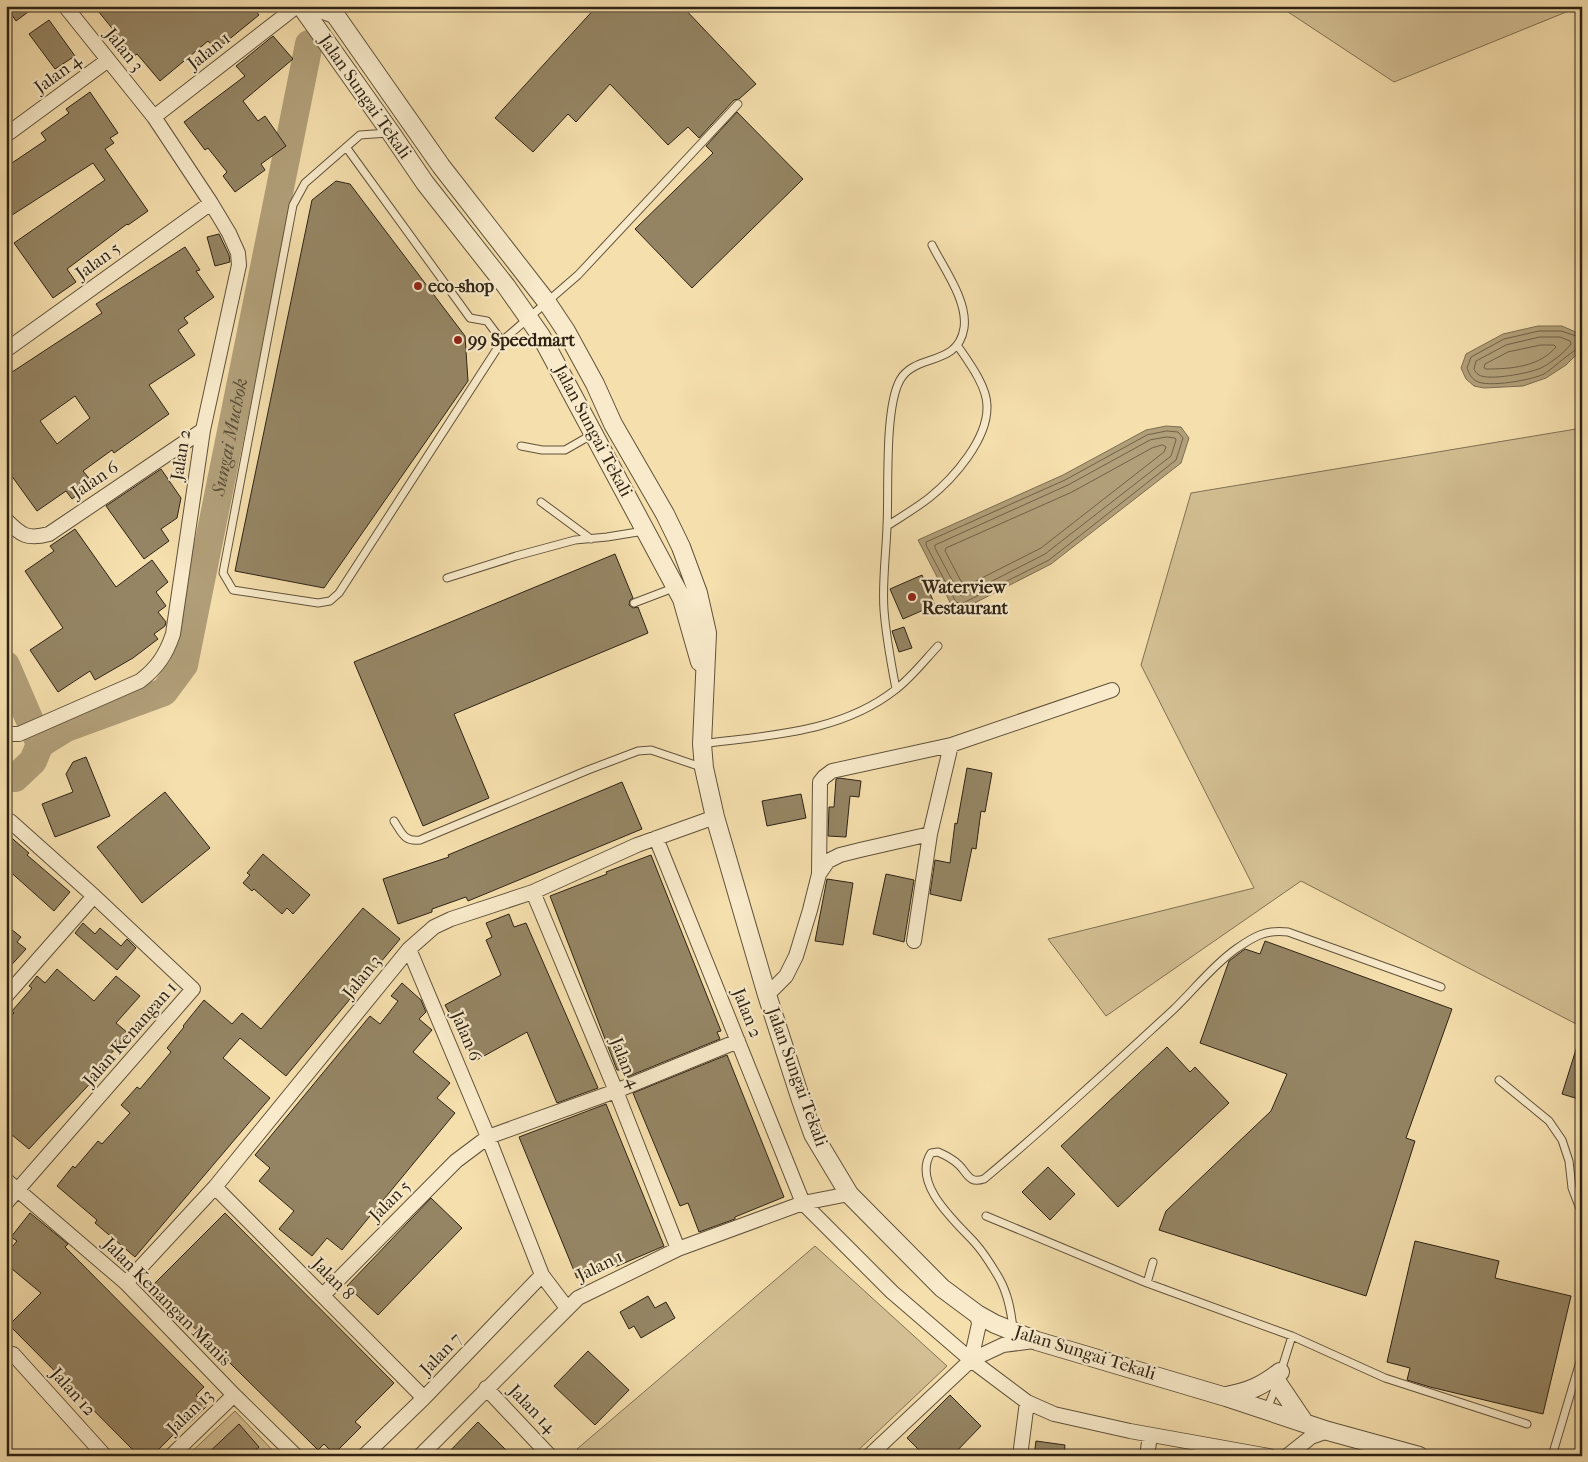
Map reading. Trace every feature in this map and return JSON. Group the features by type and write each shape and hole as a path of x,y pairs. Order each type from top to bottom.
{"street":[{"name":"Jalan 3","path":"65,6 154,117"},
{"path":"305,6 333,12"},
{"name":"Jalan Sungai Tekali","path":"291,8 391,133 425,183 506,286 541,336 682,599 705,682"},
{"name":"Jalan 1","path":"154,117 291,8"},
{"name":"Jalan Sungai Tekali","path":"333,12 441,166 546,301 595,384 613,424 665,514 681,546 698,593 707,633 702,744 704,768 714,817 767,995 813,1134 849,1194 942,1288 977,1314 1013,1332 1418,1456"},
{"name":"Jalan 4","path":"6,135 108,60"},
{"name":"Jalan 2","path":"12,734 52,720 140,681 154,670 169,646 173,634 203,430 239,265 234,244 211,203 154,117"},
{"name":"Jalan 5","path":"6,350 211,203"},
{"name":"Jalan 6","path":"6,520 17,531 26,536 37,537 49,534 203,430"},
{"path":"767,995 786,976 796,956 810,910 819,874 820,782 824,777 832,771 951,745 1112,690"},
{"path":"914,941 930,834 951,745"},
{"name":"Jalan 3","path":"126,1283 215,1187 409,949 434,928 451,919 533,892 637,845 714,817"},
{"name":"Jalan Kenangan 1","path":"6,820 10,821 94,896 192,987 193,991 6,1204"},
{"path":"819,874 828,861 840,855 930,834"},
{"name":"Jalan 2","path":"656,838 803,1203"},
{"name":"Jalan 4","path":"533,892 616,1091 678,1249"},
{"path":"6,996 94,896"},
{"name":"Jalan 6","path":"409,949 488,1137 542,1275 567,1308"},
{"path":"488,1137 616,1091 738,1041"},
{"name":"Jalan 5","path":"323,1295 456,1161 488,1137"},
{"name":"Jalan Kenangan Manis","path":"6,1180 126,1283 296,1456"},
{"name":"Jalan 8","path":"215,1187 424,1398"},
{"name":"Jalan 1","path":"420,1456 578,1298 678,1249 803,1203 849,1194"},
{"path":"803,1203 892,1292 971,1360 1026,1402 1054,1414 1150,1436 1269,1456"},
{"name":"Jalan 7","path":"364,1456 424,1398 542,1275"},
{"path":"971,1360 979,1324 977,1314"},
{"path":"869,1456 971,1360 1002,1345 1038,1341"},
{"name":"Jalan 12","path":"13,1354 105,1456"},
{"path":"1226,1397 1245,1393 1279,1377 1304,1422"},
{"name":"Jalan 14","path":"486,1388 550,1456"},
{"name":"Jalan 13","path":"172,1456 234,1395"},
{"path":"1020,1456 1026,1402"},
{"path":"1286,1456 1311,1437 1328,1430"},
{"path":"1147,1456 1150,1436"}],"lane":[{"path":"391,133 360,135 305,183 293,205 222,572 233,590 318,603 330,601 339,593 502,341 578,275 738,104"},
{"path":"346,147 470,318 486,321 502,341"},
{"path":"896,689 887,644 884,608 890,433 896,389 901,378 909,369 947,355 957,345 964,331 965,316 961,302 932,245"},
{"path":"887,526 929,498 955,472 974,448 985,424 988,405 979,378 957,345"},
{"path":"521,446 542,450 565,450 594,434"},
{"path":"541,502 591,539"},
{"path":"447,578 575,540 647,531"},
{"path":"634,603 676,587"},
{"path":"702,744 816,728 834,722 872,706 896,689 938,646"},
{"path":"394,821 404,836 412,841 420,840 588,770 638,752 651,750 704,768"},
{"path":"1013,1332 1011,1306 1000,1279 975,1243 942,1207 930,1186 927,1166 928,1159 932,1154 938,1152 958,1164 974,1181 984,1180 1173,1009 1231,953 1273,930 1288,932 1441,987"},
{"path":"1498,1080 1549,1121 1562,1140 1569,1161 1572,1188 1582,1214"},
{"path":"986,1216 1147,1282 1292,1336 1385,1378 1527,1424"},
{"path":"1147,1282 1153,1262"},
{"path":"1267,1409 1292,1336"},
{"path":"1552,1456 1582,1355"}],"shaded area":[{"path":"1279,6 1581,6 1394,82"},
{"path":"1582,428 1582,1027 1301,881 1106,1016 1048,939 1254,888 1141,665 1191,493"},
{"path":"815,1246 947,1366 852,1456 584,1456 577,1449"},
{"path":"235,1411 278,1456 187,1456"}],"water":[{"path":"1538,326 1562,326 1582,335 1582,349 1566,365 1546,378 1523,386 1484,388 1474,386 1466,379 1461,368 1466,354 1503,334"},
{"path":"1166,426 1181,427 1189,438 1181,463 1051,564 959,611 952,606 918,540 1063,475 1146,430"}],"building":[{"path":"6,6 36,6 16,21"},
{"path":"94,6 252,6 259,15 216,50 208,41 160,81 137,54 131,58 122,47 125,45"},
{"path":"597,6 682,6 756,84 739,99 734,100 699,138 688,127 668,145 610,84 576,122 568,114 533,152 495,118"},
{"path":"49,20 75,56 55,69 29,34"},
{"path":"273,36 293,59 243,101 258,121 265,116 286,146 261,164 265,170 235,192 223,176 227,172 208,148 205,150 184,122 245,76 236,66"},
{"path":"90,92 118,133 110,138 114,143 105,149 148,211 127,224 67,269 76,282 53,298 14,243 105,180 93,163 6,219 6,167 46,140 41,133 69,113 66,109"},
{"path":"737,112 803,179 692,288 635,229 713,153 706,146"},
{"path":"336,181 350,184 465,336 468,381 324,588 235,571 312,200"},
{"path":"219,234 229,255 230,262 215,266 207,237"},
{"path":"185,247 200,270 196,271 214,297 184,318 188,323 178,330 195,355 149,385 169,414 114,453 112,450 83,471 93,483 72,499 66,491 37,511 6,468 6,376 102,313 96,304","holes":["75,396 90,418 57,444 40,421"]},
{"path":"161,469 181,498 177,518 161,529 169,541 144,559 106,506"},
{"path":"75,529 116,587 152,560 168,582 156,592 166,606 158,612 166,622 165,626 154,634 158,639 133,658 95,680 90,671 58,692 30,650 63,628 25,571 54,551 50,546"},
{"path":"615,554 633,598 630,600 629,605 633,608 638,607 648,633 454,714 489,798 423,826 354,662"},
{"name":"Waterview Restaurant","path":"922,575 935,605 903,619 890,589"},
{"path":"904,627 912,648 899,652 892,631"},
{"path":"86,757 110,816 55,837 42,804 73,792 66,774 73,762"},
{"path":"967,768 992,773 985,812 981,811 976,849 972,848 961,901 930,894 935,860 950,863 955,823 957,824"},
{"path":"836,779 861,781 859,797 850,796 846,837 828,836 829,807 834,807"},
{"path":"622,782 642,829 468,901 466,897 398,924 383,879 449,857 448,855"},
{"path":"165,792 210,848 142,903 97,847"},
{"path":"801,794 806,818 767,826 762,801"},
{"path":"6,833 29,853 27,855 70,892 54,911 6,868"},
{"path":"263,854 310,895 293,914 287,908 282,914 254,889 252,891 243,883 250,875 247,873"},
{"path":"651,855 721,1031 717,1032 720,1039 627,1077 624,1070 617,1070 550,896"},
{"path":"886,874 914,880 904,942 873,934"},
{"path":"827,879 853,883 843,945 815,941"},
{"path":"363,908 400,939 286,1076 240,1038 223,1058 270,1098 135,1257 95,1223 97,1220 57,1186 73,1166 75,1168 98,1141 102,1144 130,1113 121,1105 137,1087 140,1089 171,1052 167,1048 204,1000 232,1024 242,1013 261,1029"},
{"path":"509,914 514,927 526,923 598,1088 557,1103 527,1032 475,1061 445,1005 501,975 486,940 492,937 486,923"},
{"path":"83,923 95,934 100,928 121,946 127,939 136,948 117,970 75,933"},
{"path":"6,925 21,937 17,942 26,949 6,971"},
{"path":"1265,941 1452,1009 1406,1138 1415,1141 1366,1296 1159,1230 1166,1211 1271,1111 1287,1074 1200,1043 1229,961 1245,949 1260,954"},
{"path":"57,969 94,1001 116,976 140,996 116,1023 129,1034 107,1058 111,1061 29,1149 6,1130 6,1021 32,988 29,986 37,976 45,983"},
{"path":"402,983 421,1000 426,1012 419,1019 432,1030 413,1052 450,1083 437,1098 455,1113 342,1250 327,1238 312,1256 279,1229 294,1211 259,1181 270,1168 255,1155 370,1016 380,1024 398,1001 391,996"},
{"path":"1579,1040 1582,1040 1582,1100 1562,1094"},
{"path":"1167,1047 1190,1072 1195,1067 1229,1103 1118,1207 1061,1146"},
{"path":"727,1055 784,1197 735,1217 735,1219 699,1232 688,1203 680,1206 633,1093"},
{"path":"606,1104 664,1246 615,1267 613,1263 577,1278 519,1137"},
{"path":"1048,1167 1075,1194 1050,1220 1022,1192"},
{"path":"431,1198 462,1228 378,1315 347,1286"},
{"path":"30,1213 68,1244 65,1247 204,1387 196,1395 207,1406 184,1428 182,1426 152,1456 139,1456 9,1325 41,1293 6,1264 6,1254 17,1241 11,1237"},
{"path":"225,1213 394,1383 355,1422 361,1427 334,1454 324,1444 318,1450 152,1286"},
{"path":"1415,1241 1499,1261 1495,1278 1571,1296 1543,1414 1407,1380 1410,1368 1387,1362"},
{"path":"648,1296 655,1308 666,1302 675,1318 641,1338 634,1326 629,1329 620,1312"},
{"path":"588,1351 629,1390 595,1425 554,1386"},
{"path":"950,1395 981,1426 952,1456 925,1456 907,1438"},
{"path":"478,1422 512,1456 445,1456"},
{"path":"239,1424 259,1447 250,1456 205,1456"},
{"path":"1036,1441 1065,1445 1064,1456 1034,1456"}],"waterway":[{"name":"Sungai Muchok","path":"40,744 66,728 164,692 184,665 309,44"},
{"path":"6,665 40,744 33,761 15,778 6,778"}],"place":[{"name":"eco-shop","path":"418,286"},
{"name":"99 Speedmart","path":"458,340"},
{"name":"Waterview Restaurant","path":"912,597"}]}
